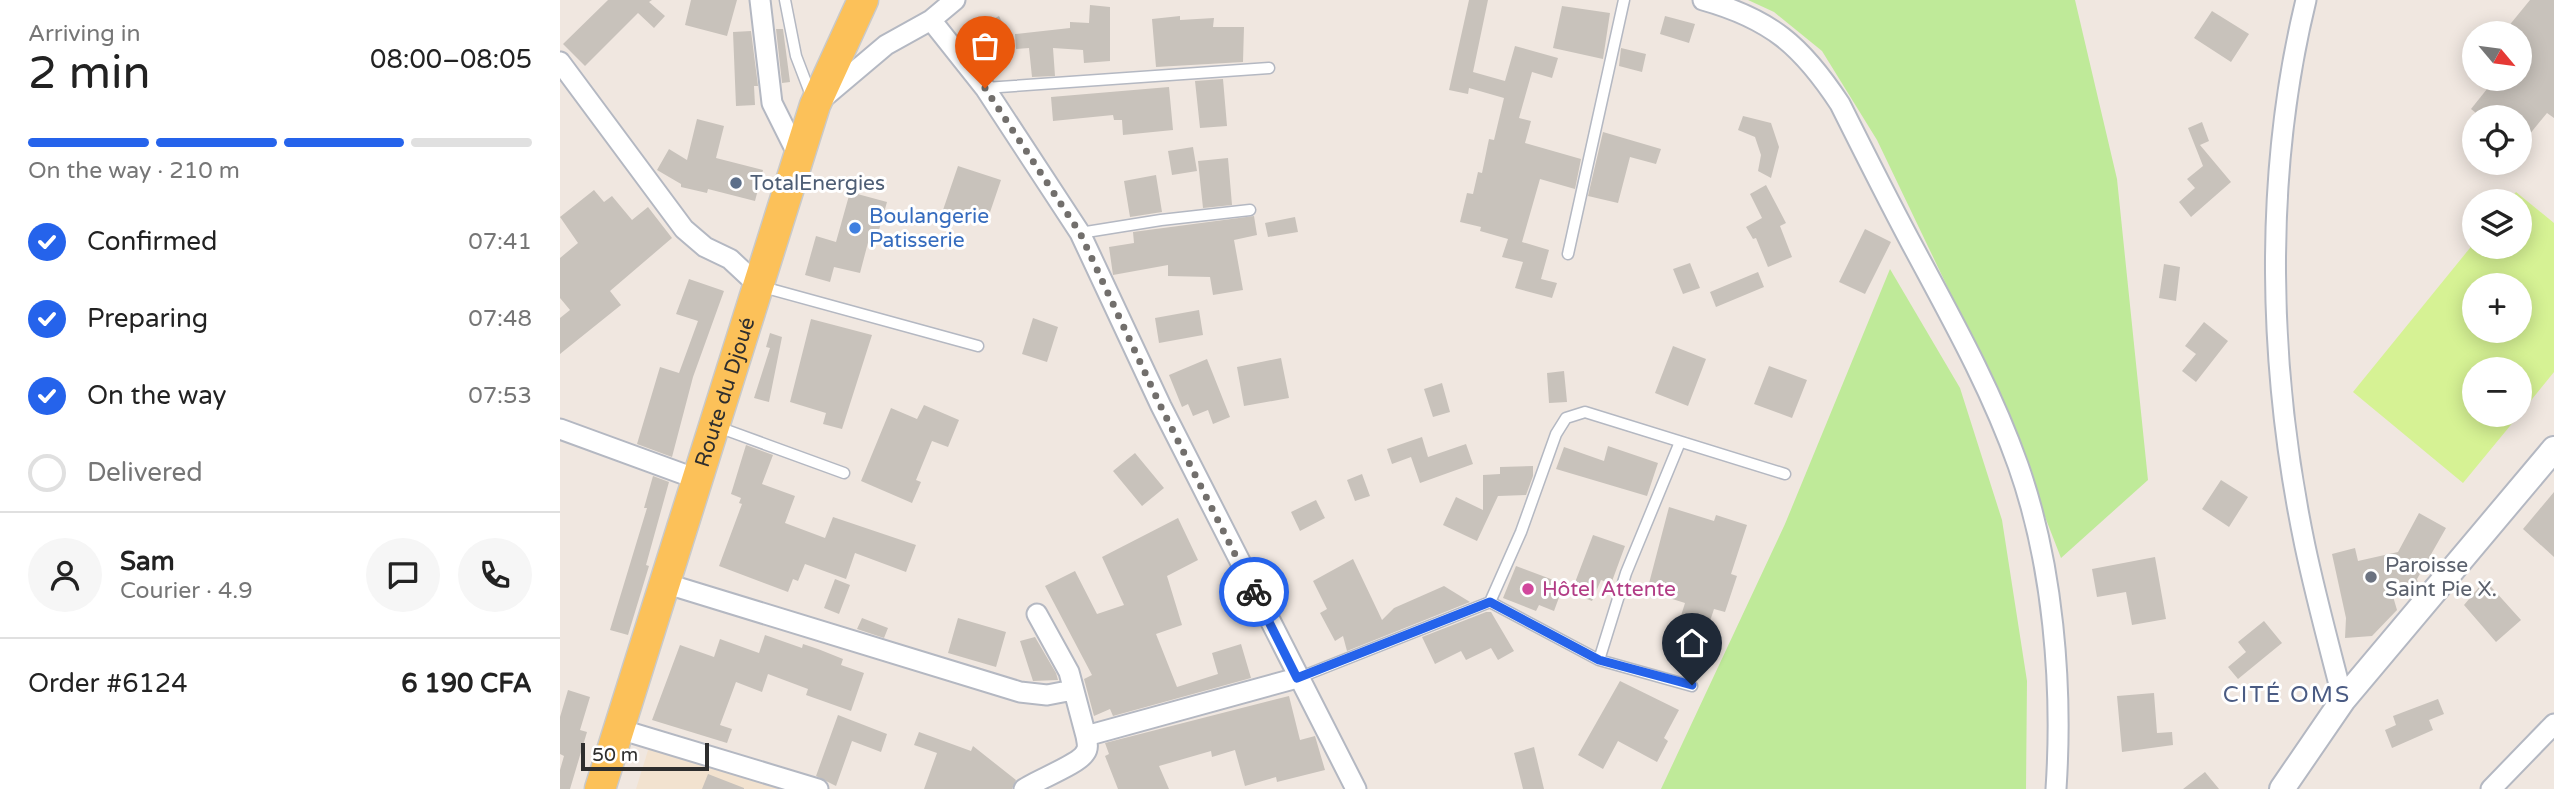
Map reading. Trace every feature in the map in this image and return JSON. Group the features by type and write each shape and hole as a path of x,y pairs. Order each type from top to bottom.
{"main road":[{"name":"Route du Djoué","path":"600,789 798,155 815,105 863,0"}],"street":[{"path":"760,0 772,103 798,155"},
{"path":"815,105 886,45 932,20 955,0"},
{"path":"1703,0 1764,22 1800,49 1820,73 1840,104 1973,356 2019,467 2044,572 2055,662 2059,753 2056,789"},
{"path":"2305,0 2280,154 2277,269 2280,377 2305,546 2343,700"},
{"path":"932,20 985,88 1080,233 1161,407 1356,789"},
{"path":"560,62 684,229 705,247 730,259 759,286"},
{"path":"560,429 697,479"},
{"path":"2282,789 2343,700 2554,449"},
{"path":"664,583 1020,692 1047,695 1073,690"},
{"path":"1024,789 1083,757 1088,746 1069,672 1037,614"},
{"path":"1086,736 1297,678"},
{"path":"2491,789 2554,724"},
{"path":"619,729 818,789"}],"lane":[{"path":"785,0 796,56 815,105"},
{"path":"1568,254 1624,0"},
{"path":"985,88 1269,68"},
{"path":"1080,233 1161,219 1250,210"},
{"path":"759,286 978,346"},
{"path":"1297,678 1490,602 1521,532 1556,434 1566,418 1585,412 1785,474"},
{"path":"714,426 845,473"},
{"path":"1599,660 1626,573 1680,442"},
{"path":"1490,602 1599,660 1692,685"},
{"path":"2525,756 2554,735"}],"shaded area":[{"path":"649,747 780,789 636,789"}],"green space":[{"path":"1748,0 2075,0 2117,179 2148,480 2061,558 1992,380 1877,140 1822,51 1774,12"},
{"path":"2532,205 2554,223 2554,372 2532,399 2532,357 2462,357 2462,427 2509,427 2463,483 2353,392 2462,258 2532,259"},
{"path":"1890,269 1960,388 2002,520 2027,681 2026,789 1661,789 1785,524"}],"building":[{"path":"608,0 652,0 649,2 665,16 654,28 638,13 585,66 563,44"},
{"path":"691,0 737,0 727,36 685,25"},
{"path":"1469,0 1488,0 1473,72 1505,81 1515,46 1558,58 1552,78 1532,72 1519,118 1531,121 1525,143 1581,159 1575,189 1540,179 1522,242 1549,250 1541,279 1557,283 1552,298 1515,288 1523,262 1502,257 1508,239 1480,231 1481,227 1460,222 1467,193 1473,194 1478,172 1482,173 1489,139 1494,140 1504,98 1469,88 1468,94 1449,90"},
{"path":"2530,0 2554,0 2554,118 2547,113 2532,131 2532,105 2474,105 2485,91 2532,91 2532,21 2513,21"},
{"path":"1090,5 1110,7 1110,61 1084,63 1083,50 1053,48 1055,76 1032,77 1029,48 1016,49 1015,34 1070,28 1070,22 1089,23"},
{"path":"1562,6 1610,13 1603,59 1553,48"},
{"path":"2212,11 2249,34 2231,62 2194,38"},
{"path":"999,16 1008,34 992,43 982,25"},
{"path":"1180,16 1180,20 1214,18 1213,27 1244,27 1243,62 1156,67 1152,19"},
{"path":"1665,16 1695,24 1689,43 1660,34"},
{"path":"776,29 783,29 790,82 782,83"},
{"path":"751,31 758,86 754,86 755,105 736,106 733,32"},
{"path":"1621,48 1646,54 1642,72 1619,66"},
{"path":"1223,79 1227,126 1200,128 1195,81"},
{"path":"1169,87 1173,130 1123,135 1122,120 1114,120 1113,115 1053,121 1051,97"},
{"path":"1743,116 1771,123 1779,147 1771,178 1758,171 1761,155 1755,137 1738,130"},
{"path":"697,119 724,126 716,158 763,170 755,201 708,189 707,193 681,187 681,184 657,170 669,149 687,160"},
{"path":"2202,122 2209,141 2200,145 2231,182 2191,217 2179,202 2195,188 2187,179 2203,166 2188,128"},
{"path":"1603,132 1661,149 1656,164 1630,157 1618,203 1588,196"},
{"path":"1193,147 1197,171 1172,175 1168,151"},
{"path":"1228,158 1232,205 1203,208 1198,161"},
{"path":"958,166 1001,180 986,224 943,210"},
{"path":"1156,175 1162,212 1130,217 1124,181"},
{"path":"1766,185 1786,223 1780,226 1792,257 1768,267 1756,238 1753,239 1746,227 1762,218 1750,194"},
{"path":"594,190 604,202 612,196 632,220 648,207 672,238 610,291 621,305 560,354 560,318 570,310 560,298 560,258 578,243 560,217"},
{"path":"850,192 887,202 877,237 870,235 860,273 834,267 830,282 805,275 816,236 836,242"},
{"path":"1254,216 1257,235 1234,240 1243,290 1213,295 1210,277 1168,276 1168,265 1113,275 1109,247 1134,243 1133,232"},
{"path":"1295,217 1298,232 1268,237 1265,223"},
{"path":"1865,229 1891,242 1865,294 1839,282"},
{"path":"1690,263 1700,288 1683,294 1673,269"},
{"path":"2164,264 2180,267 2176,301 2159,298"},
{"path":"1758,272 1764,287 1716,307 1710,292"},
{"path":"689,279 724,291 693,377 672,457 637,444 660,367 679,373 698,321 676,314"},
{"path":"1199,310 1203,335 1159,343 1155,318"},
{"path":"1033,318 1058,327 1047,362 1022,354"},
{"path":"811,319 872,335 842,429 823,424 826,413 790,402"},
{"path":"2204,322 2228,341 2196,382 2182,371 2196,354 2185,346"},
{"path":"770,333 782,337 769,402 754,398 770,348 766,347"},
{"path":"1673,346 1706,359 1688,406 1655,393"},
{"path":"1281,358 1289,398 1244,406 1237,367"},
{"path":"1207,359 1230,417 1213,424 1208,410 1193,416 1188,404 1182,407 1169,375"},
{"path":"1769,366 1807,380 1792,418 1754,404"},
{"path":"1564,371 1567,402 1549,403 1547,373"},
{"path":"1442,383 1450,412 1433,417 1424,389"},
{"path":"924,405 959,420 948,447 932,441 916,480 921,482 912,503 861,481 891,408 917,419"},
{"path":"1422,437 1428,457 1466,444 1473,464 1420,483 1411,457 1392,464 1387,449"},
{"path":"746,445 773,455 762,484 795,496 785,523 825,538 833,517 916,545 906,572 855,553 846,579 805,564 798,581 793,579 788,592 719,566 742,504 739,503 741,498 731,494"},
{"path":"1608,446 1658,463 1647,496 1556,469 1564,447 1604,461"},
{"path":"1135,453 1164,488 1142,506 1113,471"},
{"path":"1533,466 1533,476 1526,495 1498,496 1477,541 1443,525 1456,497 1483,510 1483,475 1500,474 1500,467"},
{"path":"1362,474 1370,496 1355,501 1347,480"},
{"path":"653,476 669,482 646,565 649,566 628,635 610,630 647,508 644,508"},
{"path":"2221,480 2248,497 2229,527 2202,509"},
{"path":"2554,492 2554,557 2523,529"},
{"path":"1316,500 1325,518 1300,531 1291,512"},
{"path":"1669,507 1714,521 1716,515 1747,525 1731,574 1737,576 1725,612 1714,609 1695,666 1668,657 1685,603 1647,591"},
{"path":"2419,513 2446,528 2417,579 2419,587 2392,593 2397,610 2372,636 2345,638 2346,618 2332,554 2355,548 2358,561 2398,552"},
{"path":"1178,518 1198,560 1167,576 1182,625 1156,634 1177,687 1218,674 1212,653 1241,644 1251,678 1113,716 1110,709 1094,716 1084,679 1092,675 1045,586 1075,571 1097,614 1124,605 1102,557"},
{"path":"1593,535 1625,546 1611,584 1601,580 1592,601 1571,593"},
{"path":"2155,557 2166,619 2132,625 2126,592 2097,597 2092,569"},
{"path":"1353,559 1382,620 1394,608 1444,586 1470,602 1347,651 1343,636 1335,641 1320,613 1327,609 1313,581"},
{"path":"1516,566 1564,584 1554,611 1539,605 1536,611 1503,598"},
{"path":"835,579 850,585 839,614 824,608"},
{"path":"2485,580 2521,620 2496,642 2464,605"},
{"path":"1491,612 1514,651 1498,660 1491,648 1466,660 1461,651 1435,664 1422,637"},
{"path":"862,618 888,628 884,638 857,629"},
{"path":"958,618 1006,632 996,667 948,653"},
{"path":"2264,621 2282,643 2238,679 2228,667 2246,652 2238,642"},
{"path":"765,635 802,648 803,644 818,649 843,659 841,665 864,673 851,711 806,695 808,689 768,674 762,692 736,682 720,725 732,729 727,743 652,720 680,645 714,657 720,639 759,653"},
{"path":"1035,637 1058,680 1033,681 1020,641"},
{"path":"1620,681 1679,710 1664,738 1668,741 1657,762 1618,741 1603,769 1578,755"},
{"path":"568,690 590,697 580,730 587,732 570,789 560,789 560,770 564,756 560,754 560,717"},
{"path":"2154,693 2157,733 2172,732 2173,745 2122,752 2117,696"},
{"path":"1289,696 1300,740 1315,736 1325,770 1277,782 1276,777 1245,786 1235,750 1212,757 1211,751 1159,766 1169,789 1118,789 1105,756 1109,754 1105,743"},
{"path":"2438,699 2444,714 2429,720 2433,730 2392,748 2385,730 2396,725 2393,716"},
{"path":"838,715 887,734 881,752 852,741 836,786 816,776"},
{"path":"919,732 971,751 973,746 1016,780 1012,789 924,789 937,753 914,745"},
{"path":"1534,747 1544,789 1523,789 1514,753"},
{"path":"2205,772 2219,789 2183,789"},
{"path":"708,774 744,788 744,789 702,789"}],"way so far":[{"path":"985,88 1054,189 1080,233 1161,407 1254,592"}],"place":[{"name":"TotalEnergies","path":"736,183"},
{"name":"Boulangerie Patisserie","path":"855,228"},
{"name":"Paroisse Saint Pie X.","path":"2371,577"},
{"name":"Hôtel Attente","path":"1528,589"}],"district":[{"name":"CITÉ OMS","path":"2287,695"}],"route":[{"path":"1254,592 1297,678 1490,602 1599,660 1692,685"}]}
